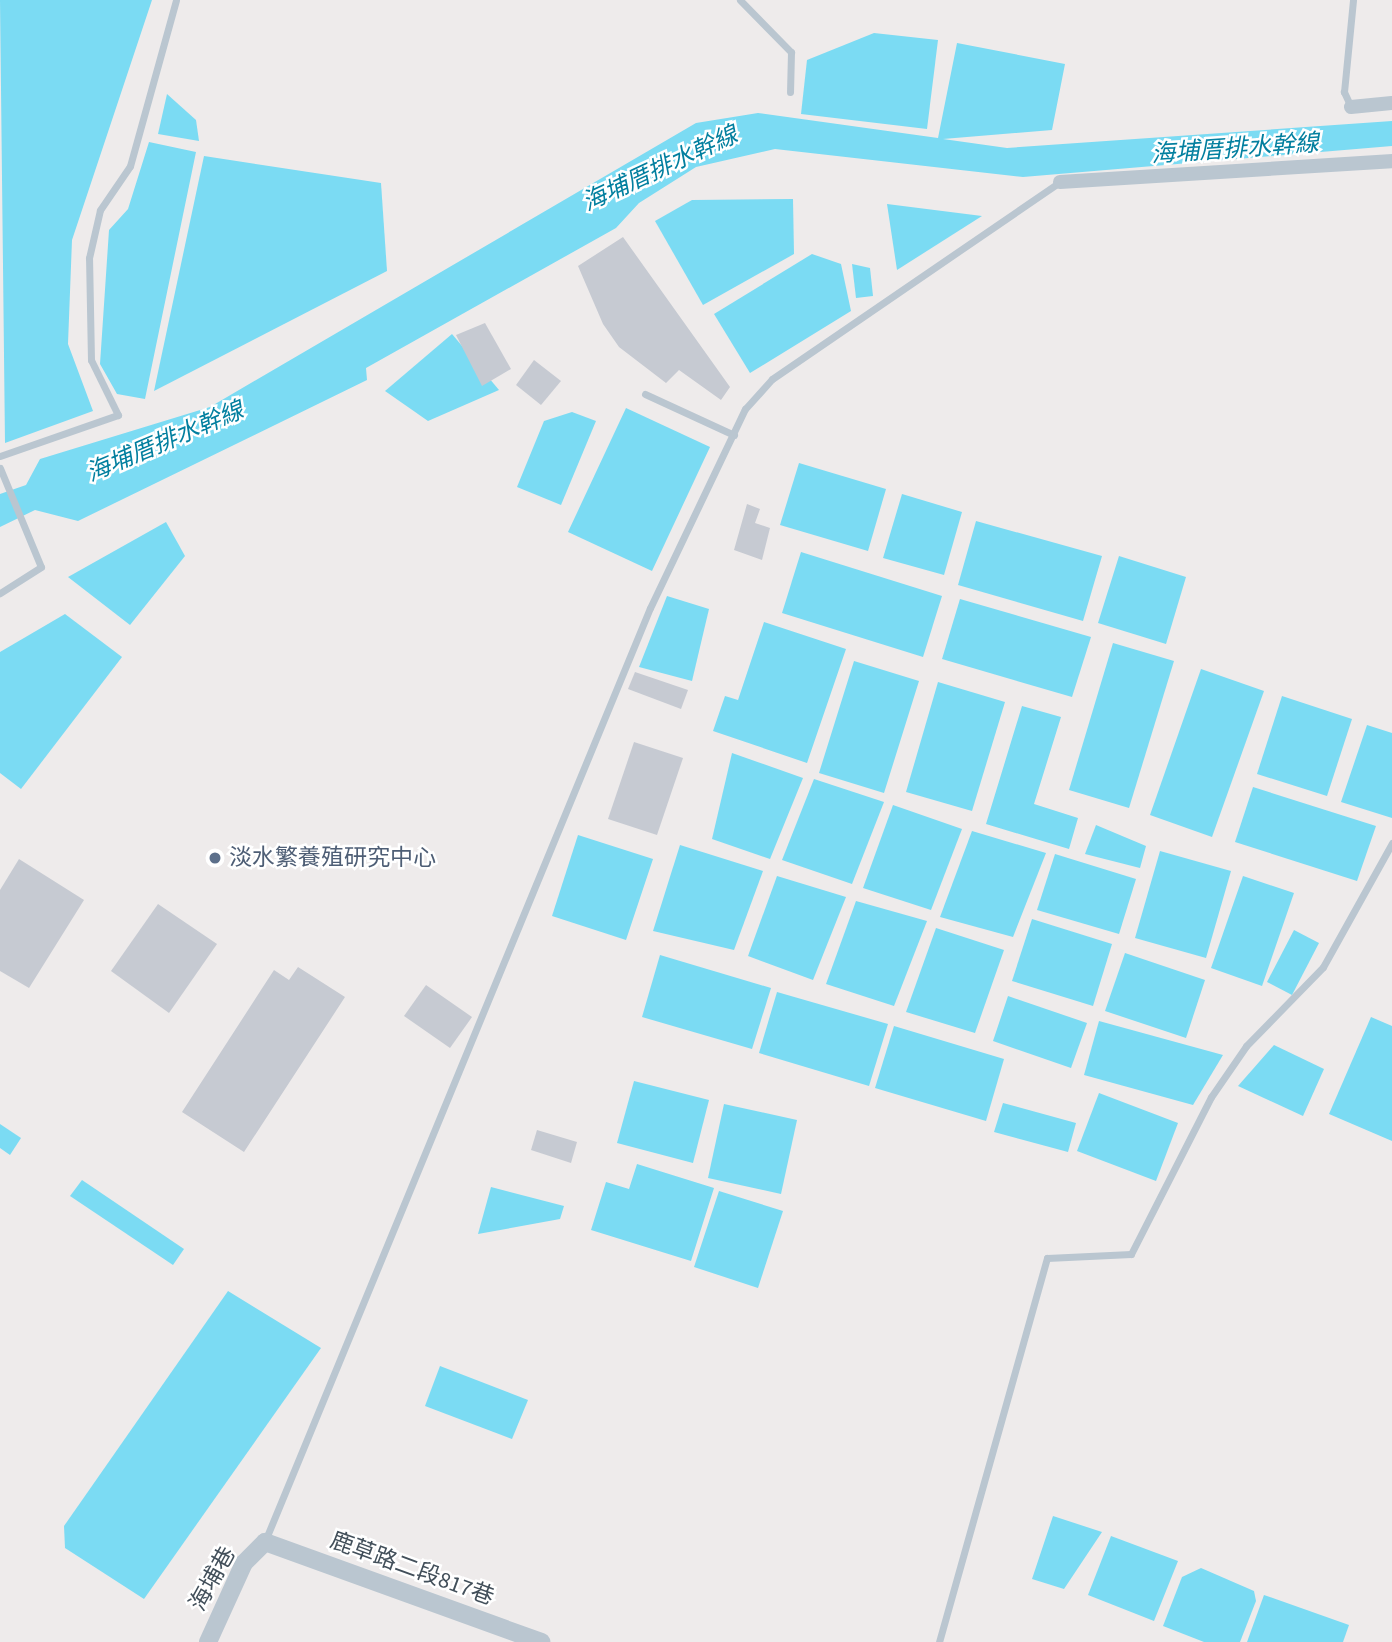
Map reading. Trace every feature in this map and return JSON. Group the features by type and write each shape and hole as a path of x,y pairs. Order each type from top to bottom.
{"street":[{"path":"1351,107 1392,103"},
{"path":"1060,182 1392,161"},
{"name":"海埔巷","path":"208,1642 244,1563 265,1542"},
{"name":"鹿草路二段817巷","path":"265,1542 541,1642"}],"lane":[{"path":"0,456 118,415 91,360 89,258 100,210 130,166 176,0"},
{"path":"740,0 791,52 790,92"},
{"path":"1351,107 1344,92 1353,0"},
{"path":"265,1542 650,608 744,409 772,379 1060,182"},
{"path":"645,394 734,435"},
{"path":"0,468 41,567 0,593"},
{"path":"939,1642 1046,1258 1131,1254 1210,1097 1246,1046 1323,967 1392,843"}],"water":[{"path":"0,0 152,0 72,240 68,344 93,411 5,443"},
{"path":"874,33 938,40 927,129 801,114 807,60"},
{"name":"海埔厝排水幹線","path":"957,43 1065,64 1052,130 943,139 1007,148 1392,121 1392,146 1023,177 775,149 696,167 639,203 616,228 366,368 367,380 78,521 35,510 0,527 0,494 26,485 40,459 210,407 696,123 758,113 938,138"},
{"path":"167,94 196,120 199,141 158,134"},
{"path":"149,142 196,152 145,399 117,394 100,364 109,230 128,209"},
{"path":"204,156 381,183 387,271 154,391"},
{"path":"793,199 794,254 703,305 655,221 692,200"},
{"path":"887,204 982,216 897,270"},
{"path":"812,254 841,264 851,311 750,373 714,314"},
{"path":"852,264 870,268 873,296 856,298"},
{"path":"452,334 499,390 428,421 385,391"},
{"path":"626,408 710,447 652,571 568,532"},
{"path":"572,412 596,421 561,505 517,487 544,421"},
{"path":"799,463 886,489 868,551 780,525"},
{"path":"902,494 962,512 944,575 883,558"},
{"path":"976,521 1102,556 1083,621 958,585"},
{"path":"166,522 185,556 130,625 68,577"},
{"path":"801,552 942,596 923,657 782,613"},
{"path":"1119,556 1186,577 1166,644 1098,623"},
{"path":"667,596 709,609 692,681 639,667"},
{"path":"960,599 1091,637 1072,697 942,659"},
{"path":"65,614 122,657 21,789 0,773 0,652"},
{"path":"764,622 846,649 807,763 713,731 725,696 738,700"},
{"path":"1113,643 1174,661 1129,808 1069,790"},
{"path":"854,661 919,681 884,793 819,773"},
{"path":"1201,669 1264,691 1212,837 1150,815"},
{"path":"938,682 1005,702 972,811 906,792"},
{"path":"1282,696 1352,719 1327,796 1257,774"},
{"path":"1022,706 1061,717 1034,804 1078,818 1069,849 986,824"},
{"path":"1367,725 1392,733 1392,818 1341,802"},
{"path":"732,753 803,778 770,859 712,839"},
{"path":"814,779 884,802 852,884 782,860"},
{"path":"1253,787 1376,826 1357,881 1235,842"},
{"path":"893,805 962,829 931,910 863,888"},
{"path":"1096,825 1146,846 1140,868 1085,854"},
{"path":"972,831 1046,853 1013,937 940,917"},
{"path":"578,835 653,859 626,940 552,916"},
{"path":"680,845 763,871 734,950 653,931"},
{"path":"1160,851 1231,871 1206,958 1135,938"},
{"path":"1055,854 1136,879 1119,934 1037,910"},
{"path":"777,876 846,897 813,980 748,956"},
{"path":"1243,876 1294,893 1262,986 1211,968"},
{"path":"856,901 927,921 894,1006 826,984"},
{"path":"1032,919 1112,944 1093,1006 1012,981"},
{"path":"936,928 1004,950 975,1033 906,1012"},
{"path":"1294,930 1319,943 1292,995 1267,982"},
{"path":"1125,953 1205,980 1186,1038 1105,1011"},
{"path":"660,955 771,988 752,1049 642,1017"},
{"path":"777,992 888,1024 869,1086 759,1053"},
{"path":"1008,996 1087,1023 1071,1068 993,1041"},
{"path":"1371,1017 1392,1026 1392,1141 1329,1114"},
{"path":"1099,1021 1223,1055 1193,1105 1084,1075"},
{"path":"894,1026 1004,1059 986,1121 875,1088"},
{"path":"1274,1045 1324,1069 1303,1116 1238,1086"},
{"path":"634,1081 709,1100 693,1163 617,1143"},
{"path":"1099,1093 1178,1123 1156,1181 1077,1151"},
{"path":"1003,1103 1076,1123 1068,1152 994,1132"},
{"path":"724,1104 797,1120 781,1194 708,1178"},
{"path":"0,1124 21,1138 10,1155 0,1148"},
{"path":"637,1164 714,1188 691,1261 591,1230 606,1182 629,1189"},
{"path":"82,1180 184,1249 173,1265 70,1196"},
{"path":"491,1187 564,1206 560,1219 478,1234"},
{"path":"719,1191 783,1211 758,1288 694,1267"},
{"path":"228,1291 321,1348 144,1599 65,1548 64,1526"},
{"path":"440,1366 528,1400 512,1439 425,1406"},
{"path":"1053,1516 1102,1532 1064,1589 1032,1579"},
{"path":"1111,1536 1178,1561 1154,1621 1088,1595"},
{"path":"1201,1568 1254,1591 1256,1601 1240,1642 1204,1642 1163,1626 1182,1577"},
{"path":"1264,1595 1349,1625 1343,1642 1247,1642"}],"building":[{"path":"623,237 730,387 721,400 679,370 666,383 619,347 603,324 578,266"},
{"path":"485,323 511,369 482,386 456,335"},
{"path":"534,360 561,381 541,405 516,385"},
{"path":"747,504 760,509 755,523 770,528 762,560 734,550"},
{"path":"635,672 688,690 681,709 628,689"},
{"path":"634,742 683,758 657,835 608,819"},
{"path":"19,859 84,900 29,988 0,971 0,890"},
{"path":"158,904 217,944 169,1013 111,971"},
{"path":"298,967 345,997 244,1152 182,1112 274,970 289,980"},
{"path":"426,985 472,1017 450,1048 404,1016"},
{"path":"537,1130 577,1142 571,1163 531,1150"}],"place":[{"name":"淡水繁養殖研究中心","path":"215,858"}]}
